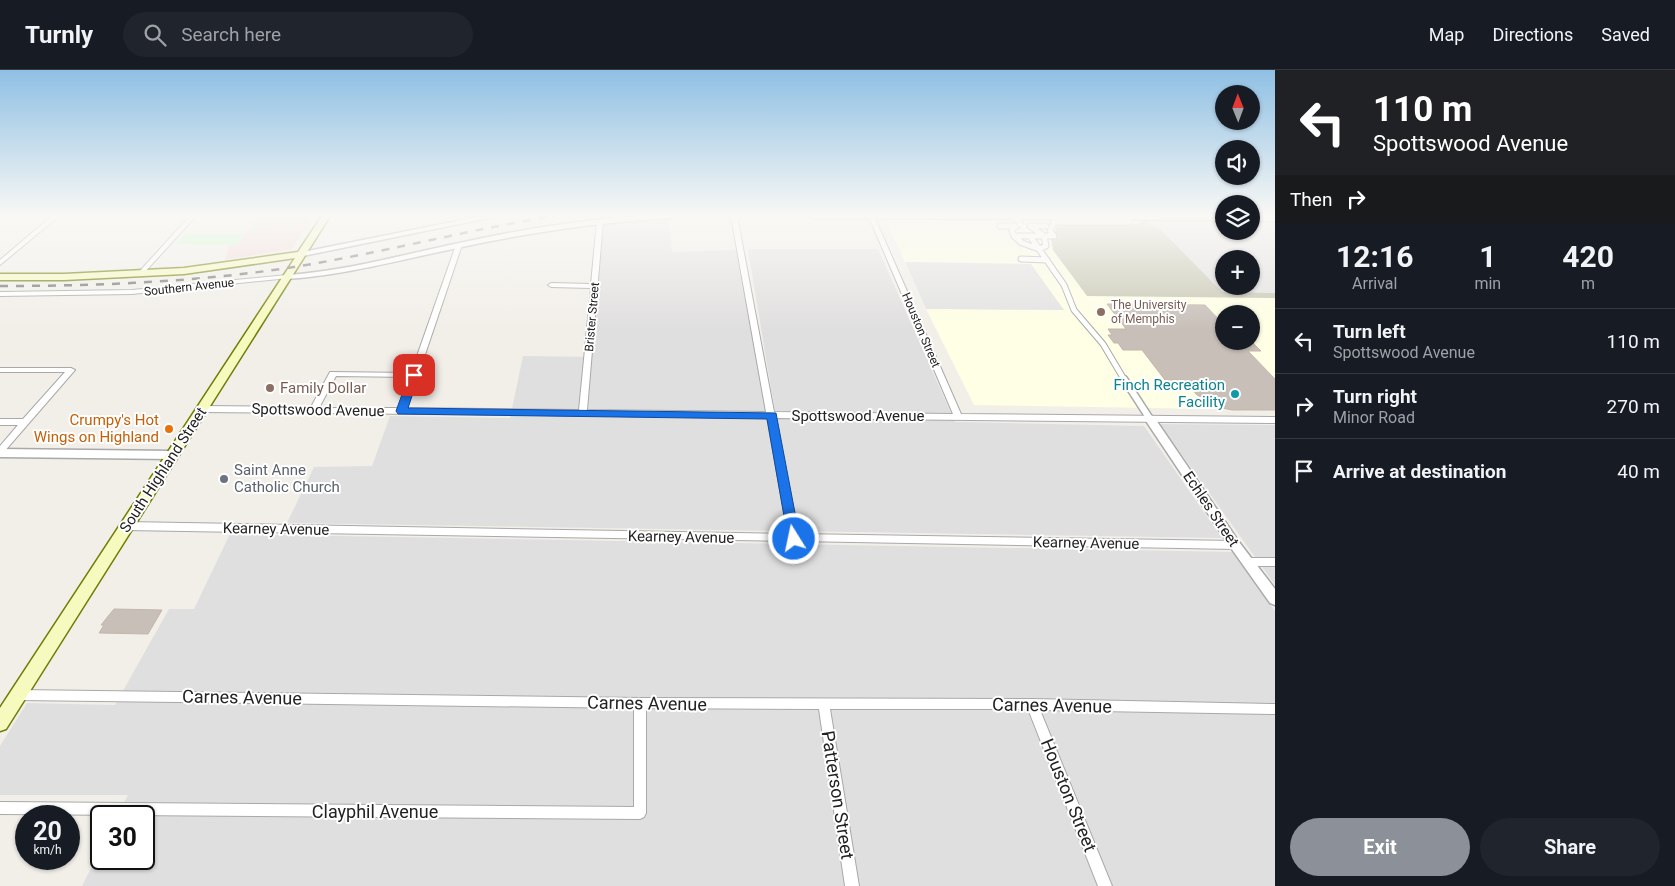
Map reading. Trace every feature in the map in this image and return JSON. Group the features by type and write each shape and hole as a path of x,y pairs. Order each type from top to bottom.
{"main road":[{"name":"Southern Avenue","path":"0,277 64,277 184,271 302,254"},
{"name":"South Highland Street","path":"2,718 19,695 303,254"}],"street":[{"path":"0,263 11,254"},
{"path":"140,274 158,254"},
{"name":"Southern Avenue","path":"0,294 132,292 326,273 416,254"},
{"path":"402,411 456,254"},
{"name":"Brister Street","path":"583,413 597,254"},
{"path":"741,254 794,539"},
{"name":"Houston Street","path":"888,254 958,417"},
{"path":"1043,254 1064,285 1074,310 1104,344 1114,364 1150,418"},
{"path":"1021,260 1047,260"},
{"path":"551,285 595,286"},
{"path":"0,370 71,370 0,452"},
{"path":"314,410 332,374 414,375"},
{"name":"Spottswood Avenue","path":"202,409 1275,420"},
{"name":"Echles Street","path":"1150,418 1235,545 1275,599"},
{"path":"0,422 25,422"},
{"path":"0,452 173,455"},
{"name":"Kearney Avenue","path":"127,526 794,539 1235,545"},
{"path":"1248,562 1275,562"},
{"name":"Carnes Avenue","path":"19,695 640,703 1032,704 1275,709"},
{"name":"Clayphil Avenue","path":"0,808 640,812 640,703"},
{"name":"Patterson Street","path":"824,704 852,886"},
{"name":"Houston Street","path":"1032,704 1106,886"}],"shaded area":[{"path":"227,254 261,254 225,260"},
{"path":"601,254 737,254 766,413 775,413 749,254 880,254 955,422 1144,426 1222,538 287,523 314,467 372,466 390,416 510,418 523,356 591,357"},
{"name":"The University of Memphis","path":"901,254 1215,254 1215,295 1260,295 1260,254 1275,254 1275,410 974,405 926,309"},
{"path":"1056,254 1215,254 1215,295 1260,295 1260,254 1275,254 1275,298 1087,296"},
{"path":"1185,254 1215,254 1215,285"},
{"path":"1260,254 1275,254 1275,293 1260,293"},
{"path":"905,262 1031,264 1064,310 926,309"},
{"path":"1160,424 1275,425 1275,585"},
{"path":"230,534 1234,552 1275,611 1275,886 82,886 90,870 155,870 155,805 123,805 128,795 0,795 0,746 27,703 115,705 169,609 194,609"}],"building":[{"path":"1107,304 1205,305 1215,316 1215,350 1261,351 1248,351 1275,379 1275,410 1232,410 1222,408 1197,395 1184,380 1165,380 1142,350 1123,350 1108,335 1112,335 1108,329 1126,329"},
{"path":"114,609 162,610 148,634 99,633 104,625 101,625"}],"railway":[{"path":"0,286 184,280 294,267 362,254"}],"place":[{"name":"The University of Memphis","path":"1101,312"},
{"name":"Family Dollar","path":"270,388"},
{"name":"Finch Recreation Facility","path":"1235,394"},
{"name":"Crumpy's Hot Wings on Highland","path":"169,429"},
{"name":"Saint Anne Catholic Church","path":"224,479"}],"route":[{"path":"414,375 402,411 772,416 794,539"}]}
